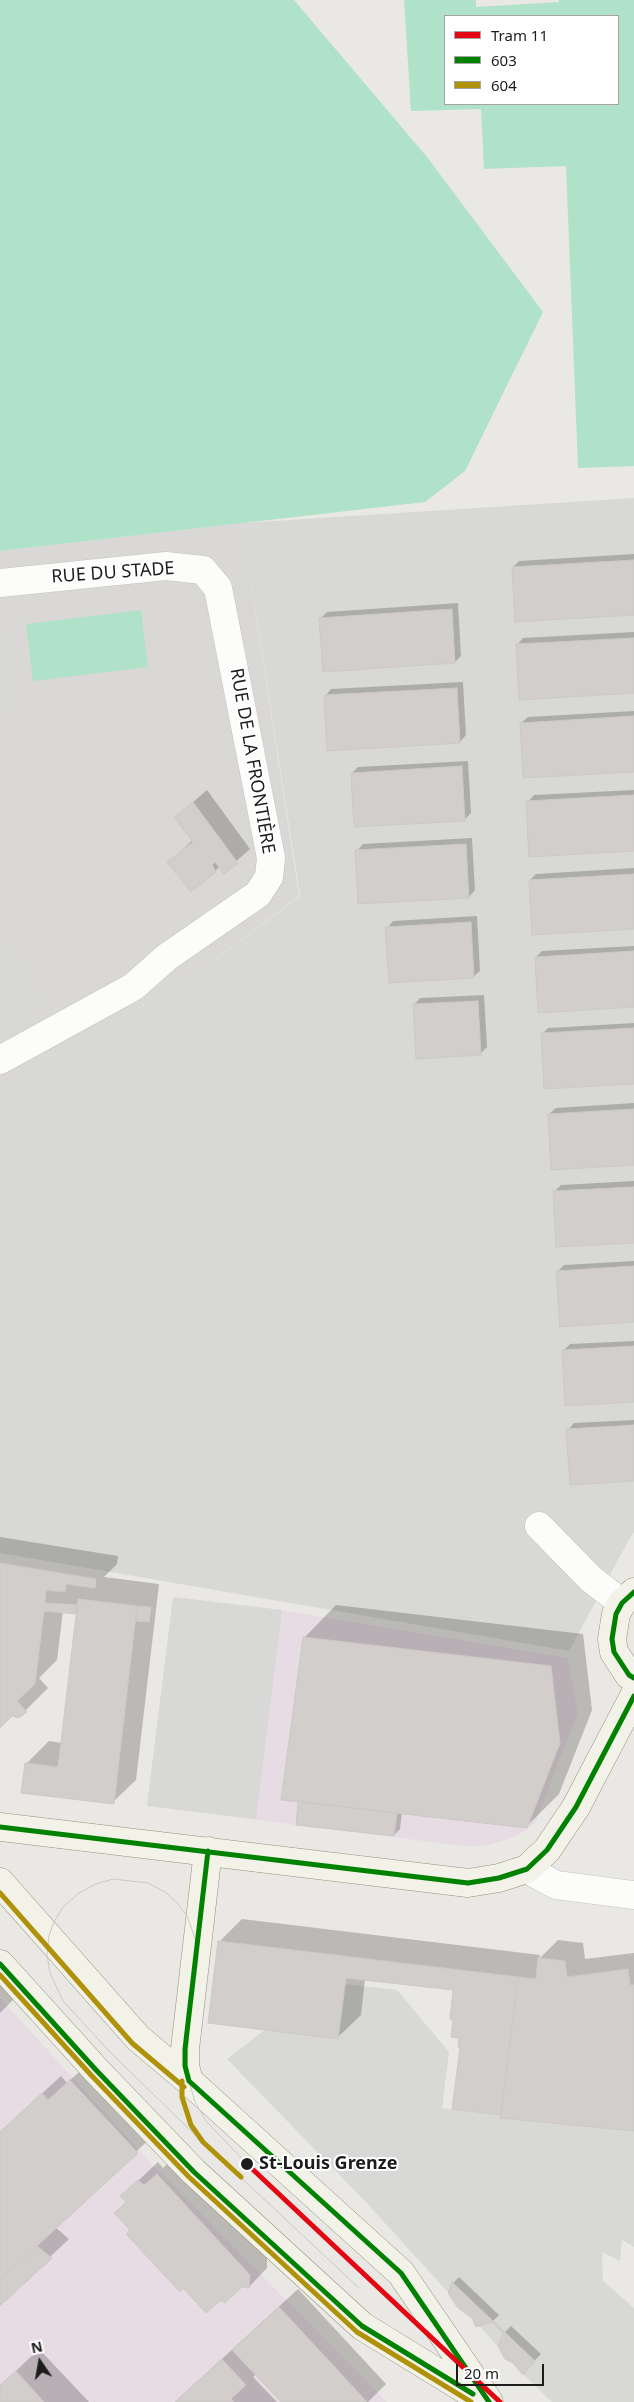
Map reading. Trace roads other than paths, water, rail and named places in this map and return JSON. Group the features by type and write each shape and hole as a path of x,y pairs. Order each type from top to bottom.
{"main road":[{"path":"628,1598 614,1620 612,1639 614,1652 634,1678"},
{"path":"0,1827 468,1883 499,1878 527,1869 547,1850 576,1807 634,1696"},
{"path":"189,2081 185,2066 186,2033 208,1851"},
{"path":"0,1882 138,2038 189,2081 401,2273 487,2402"},
{"path":"0,1964 96,2070 194,2172 362,2326 487,2402"}],"street":[{"name":"RUE DU STADE","path":"0,583 166,566 203,570 218,588"},
{"name":"RUE DE LA FRONTIÈRE","path":"0,1060 133,987 167,957 258,894 269,877 271,858 218,588"},
{"path":"539,1526 591,1579 628,1598"},
{"path":"527,1869 556,1885 634,1895"}],"tram line":[{"path":"247,2164 206,2121 195,2102 189,2081 187,2067 189,2026 198,1960 195,1938 187,1916 165,1892 148,1883 113,1879 96,1884 79,1893 63,1907 54,1922 49,1936 47,1955 50,1973 63,2001 111,2053 187,2127 359,2288"},
{"name":"11","path":"247,2164 500,2402"}],"place":[{"name":"St-Louis Grenze","path":"247,2164"}]}
